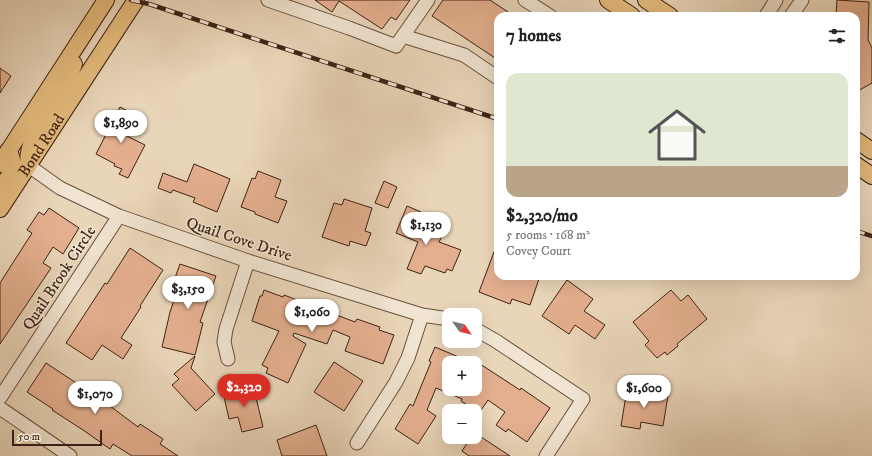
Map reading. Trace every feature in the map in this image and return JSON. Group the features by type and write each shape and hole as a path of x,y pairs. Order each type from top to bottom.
{"main road":[{"name":"Bond Road","path":"3,154 106,0"},
{"name":"Bond Road","path":"0,209 136,0"},
{"path":"608,0 626,12"},
{"path":"646,0 664,12"},
{"path":"29,166 29,149 31,142 59,96 74,65 80,39"},
{"path":"860,143 872,151"},
{"path":"0,190 12,168 13,161 12,156 3,154"},
{"path":"860,168 872,176"}],"street":[{"path":"268,0 396,46 428,0"},
{"path":"525,0 544,8"},
{"path":"768,12 776,0"},
{"path":"794,12 802,0"},
{"path":"403,36 464,55 494,75"},
{"name":"Quail Cove Drive","path":"29,166 60,188 119,216 248,261 422,315 442,318"},
{"name":"Quail Brook Circle","path":"0,398 119,216"},
{"path":"228,359 224,342 226,329 248,261"},
{"path":"357,443 396,382 408,358 422,315"},
{"path":"482,333 583,399 546,456"},
{"path":"0,408 70,456"}],"building":[{"path":"315,0 410,0 396,20 391,17 382,29 339,1 332,12"},
{"path":"443,0 490,0 508,12 494,12 494,57 432,16"},
{"path":"837,0 869,2 868,40 872,48 872,83 860,90 860,12 836,12"},
{"path":"0,68 11,76 0,93"},
{"path":"120,107 135,115 125,135 145,145 128,178 119,174 122,169 114,166 115,164 96,154"},
{"path":"194,164 230,179 217,212 193,202 195,198 173,190 171,193 158,188 163,173 187,182"},
{"path":"258,171 281,180 275,197 287,201 278,223 241,207 252,178 255,179"},
{"path":"384,181 397,187 388,208 375,203"},
{"path":"344,199 372,208 365,231 371,233 366,246 350,241 349,246 322,237 334,203 342,205"},
{"path":"407,206 421,212 415,227 441,238 439,242 461,250 452,271 447,269 445,273 425,266 421,274 407,269 418,242 396,233"},
{"path":"49,208 79,228 63,254 53,247 43,263 51,268 0,344 0,283 32,233 27,230 39,212 44,215"},
{"path":"130,248 163,270 121,338 132,345 123,359 102,345 92,360 66,343"},
{"path":"494,252 494,280 539,280 530,305 512,299 510,304 479,292"},
{"path":"180,264 216,276 200,322 203,323 195,355 162,347 170,312 181,280 175,278"},
{"path":"567,280 593,299 584,311 605,325 595,339 575,325 569,334 542,316"},
{"path":"264,290 283,297 284,295 355,322 357,319 380,327 379,330 394,335 383,364 345,351 350,337 333,330 327,344 294,333 293,336 306,344 288,383 266,373 268,368 262,365 279,331 252,321 260,296 262,296"},
{"path":"671,290 681,301 688,295 707,319 677,344 678,346 667,355 665,352 657,358 645,345 649,341 633,322"},
{"path":"435,347 456,356 442,356 442,391 436,388 427,410 436,416 418,444 395,429 410,404 413,406 431,362 429,361"},
{"path":"195,356 191,368 215,394 196,411 172,385 179,379 174,374"},
{"path":"334,362 363,381 344,411 314,392"},
{"path":"46,363 102,400 138,427 140,424 163,439 160,444 178,456 132,456 113,444 110,449 52,410 53,409 27,392"},
{"path":"482,365 520,390 521,388 550,408 527,442 508,429 506,432 496,425 505,412 488,400 482,409 482,404 466,404 461,401 462,399 455,396 482,396"},
{"path":"253,385 263,427 242,432 238,417 229,419 223,392"},
{"path":"627,389 668,396 663,426 641,422 640,429 621,426"},
{"path":"316,425 327,456 282,456 277,440"},
{"path":"482,438 510,456 469,456 462,451 466,444 482,444"}],"railway":[{"path":"131,0 149,4 494,118"},
{"path":"860,232 872,236"}]}
